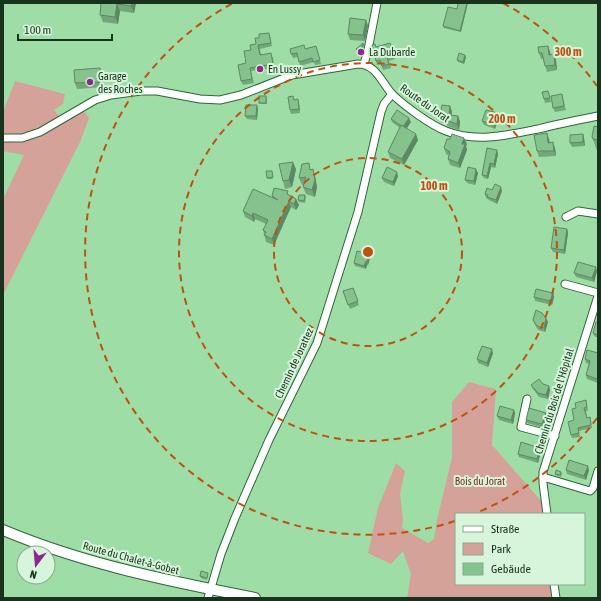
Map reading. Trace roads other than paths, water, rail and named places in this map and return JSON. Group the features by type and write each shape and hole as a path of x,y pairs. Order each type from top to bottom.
{"main road":[{"name":"Route du Chalet-à-Gobet","path":"3,530 54,549 110,567 210,594 255,598"}],"street":[{"path":"3,138 22,138 40,132 95,100 111,95 141,91 157,91 200,99 220,100 241,95 292,75 354,64 364,64 374,14 378,3"},
{"name":"Route du Jorat","path":"364,64 378,73 392,94 405,105 439,128 454,134 485,138 502,136 598,116"},
{"name":"Chemin de Jorattez","path":"210,594 226,541 263,454 317,343 358,212 381,112 384,104 392,94"},
{"path":"566,217 578,211 598,214"},
{"path":"565,284 598,294"},
{"name":"Chemin du Bois de l'Hôpital","path":"547,513 543,477 554,436 598,294"},
{"path":"528,399 521,427 554,436"},
{"path":"543,477 590,491 593,488 598,471"},
{"path":"554,585 556,598"}],"place":[{"name":"La Dubarde","path":"361,52"},
{"name":"En Lussy","path":"260,69"},
{"name":"Garage des Roches","path":"90,82"}],"park label":[{"name":"Bois du Jorat","path":"480,481"}]}
